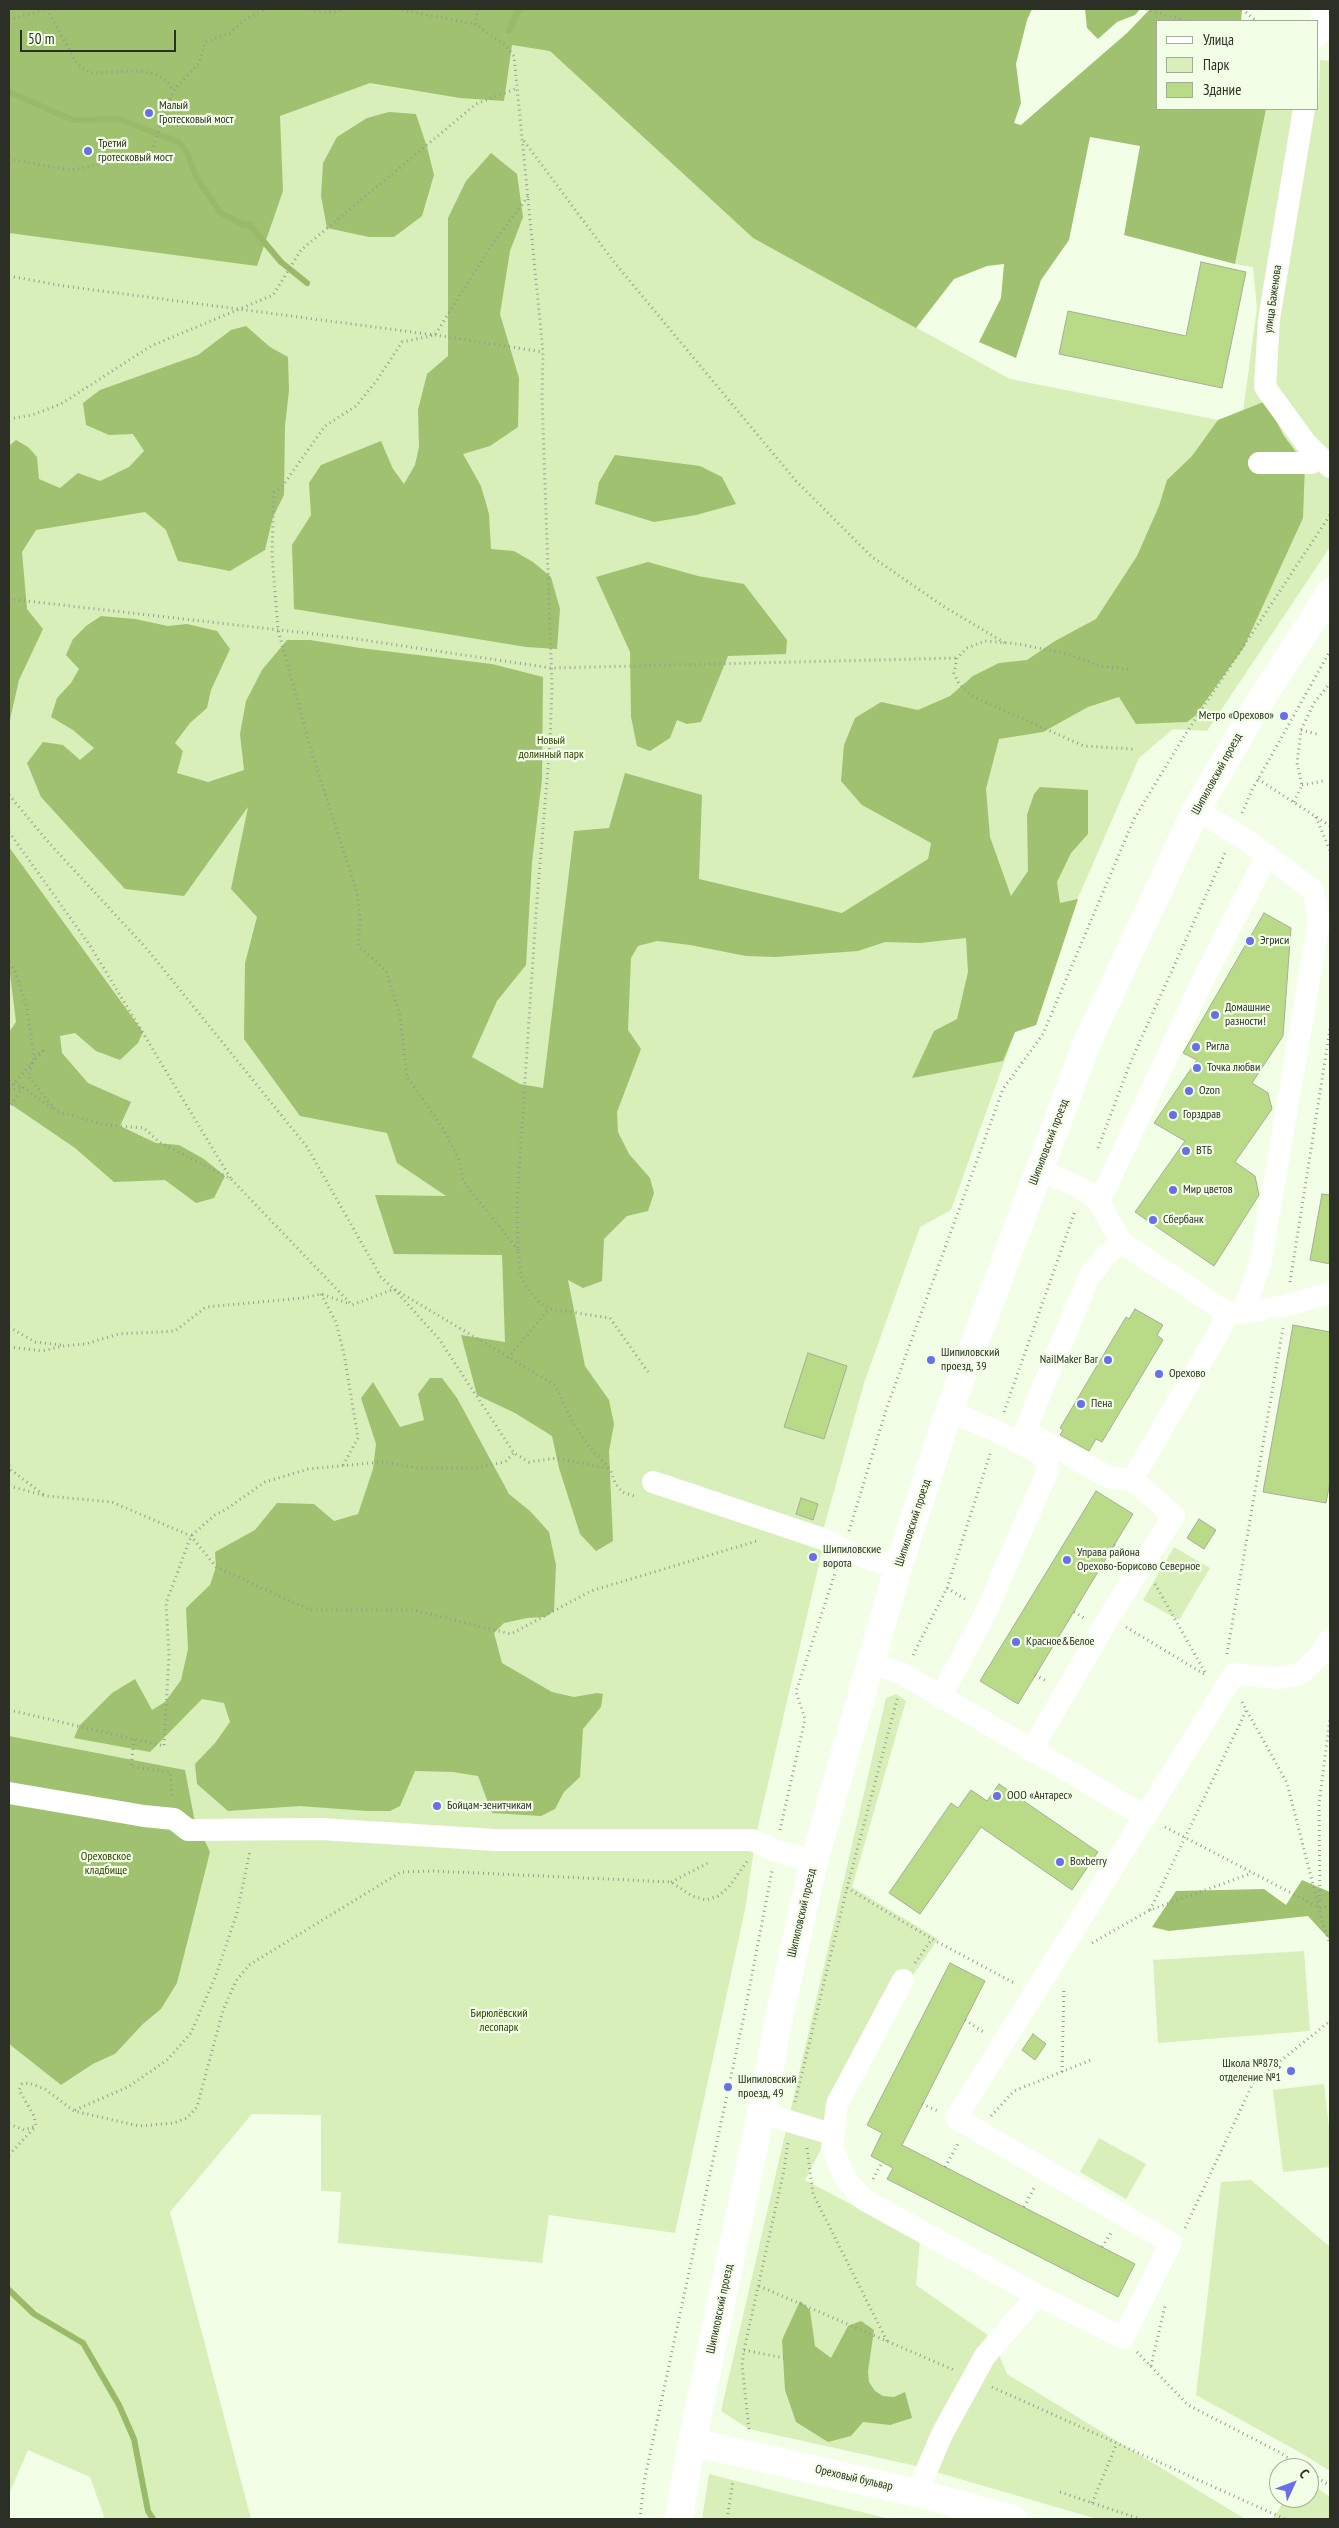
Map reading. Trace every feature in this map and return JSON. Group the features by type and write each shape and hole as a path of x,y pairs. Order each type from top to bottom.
{"main road":[{"name":"Шипиловский проезд","path":"679,2519 692,2442 779,2018 814,1861 898,1568 949,1411 1038,1169 1088,1040 1196,810 1260,700 1330,593"},
{"name":"Ореховый бульвар","path":"692,2442 918,2493 1014,2519"}],"lane":[{"path":"1319,29 1322,9"},
{"name":"улица Баженова","path":"1304,110 1269,319 1265,387 1283,415 1324,461"},
{"path":"1259,464 1324,461"},
{"path":"1132,1480 1221,1328 1234,1313 1260,1266 1319,921 1313,890 1234,832 1196,810"},
{"path":"1091,1196 1267,855"},
{"path":"1038,1169 1091,1196 1122,1242 1234,1313 1287,1305 1330,1293"},
{"path":"1031,1751 1109,1618 1174,1515 1132,1480 1108,1477 1025,1430 1089,1276 1105,1256 1122,1242"},
{"path":"940,1698 986,1612 1048,1470 1046,1457 998,1432 949,1411"},
{"path":"647,1490 823,1539 843,1550 898,1568"},
{"path":"903,1980 837,2104 832,2134 832,2148 846,2179 863,2199 1038,2295 1122,2338 1172,2243 972,2129 956,2118 1146,1817 1228,1674 1279,1678 1300,1674 1328,1649"},
{"path":"870,1662 903,1674 940,1698 1146,1817"},
{"path":"9,1793 144,1816 174,1819 188,1830 321,1829 495,1840 752,1840 776,1851 814,1861"},
{"path":"761,2113 832,2134"},
{"path":"918,2493 942,2434 985,2356 1038,2295"}],"path":[{"path":"9,20 47,9 77,64 90,73 141,71 158,75 167,81 173,92"},
{"path":"9,159 70,170 112,162 139,164 150,155 164,112 173,92 199,63 205,42 230,33 246,19 266,9"},
{"path":"310,9 318,12 334,12 342,9"},
{"path":"397,9 475,24 505,46 514,56 529,195 543,352 542,398 551,668 550,743 536,913 517,1203 518,1250 521,1276 526,1287 550,1309 610,1318 648,1372"},
{"path":"475,24 478,9"},
{"path":"1146,9 1183,20"},
{"path":"1242,9 1255,20"},
{"path":"9,419 32,415 61,404 151,346 273,295 301,250 476,104 518,88"},
{"path":"523,140 614,262 796,481 872,557 943,606 1004,643"},
{"path":"518,1250 463,1181 459,1160 444,1130 407,1077 400,1015 386,970 358,946 360,920 357,893 316,768 278,630 272,554 274,492 281,488 325,426 356,406 377,380 402,342 435,334 489,249 529,195"},
{"path":"9,276 64,286 435,334 543,352"},
{"path":"1183,738 1330,515"},
{"path":"9,599 350,638 551,668 957,658"},
{"path":"1128,669 1100,666 1071,655 985,641 967,648 957,658 954,673 959,684 974,696 1084,746 1133,749"},
{"path":"1096,1152 1131,1061 1258,779 1330,651"},
{"path":"1294,802 1302,785 1297,763 1301,730 1314,703 1330,683"},
{"path":"1301,730 1320,734"},
{"path":"1258,779 1330,826"},
{"path":"1302,785 1323,781"},
{"path":"9,795 50,844 147,949 307,1147 381,1277 439,1339 514,1452 529,1462 557,1458 610,1469"},
{"path":"1316,817 1330,851"},
{"path":"9,832 91,947 231,1179 352,1305"},
{"path":"9,963 15,970 27,1008 34,1057 28,1076 56,1111"},
{"path":"1330,1029 1228,1674 1246,1711 1287,1783 1330,1944"},
{"path":"9,1090 43,1051 34,1057"},
{"path":"9,1082 23,1087 56,1111 106,1124 144,1128 159,1142 231,1179"},
{"path":"9,1090 23,1087"},
{"path":"9,1108 23,1087"},
{"path":"749,2429 742,2365 744,2350 784,2170 798,2124 847,1888 903,1674 947,1588 998,1432 1091,1196"},
{"path":"9,1347 43,1351 63,1346 85,1344 119,1334 175,1331 206,1307 303,1298 321,1294 352,1305 394,1289"},
{"path":"394,1289 555,1385 574,1423 590,1448 610,1469 615,1482 622,1492 647,1490"},
{"path":"321,1294 336,1322 344,1354 358,1438 342,1467"},
{"path":"508,1358 550,1309"},
{"path":"9,1327 35,1342 63,1346"},
{"path":"9,1710 164,1746 168,1655 166,1603 191,1536 215,1514 225,1510 265,1482 308,1469 382,1462 419,1468 476,1468 505,1462 514,1452"},
{"path":"9,1465 12,1470 46,1496"},
{"path":"9,1486 46,1496 112,1502 191,1536 216,1567 310,1610 414,1610 511,1634 591,1590 763,1539 753,1536"},
{"path":"1143,1562 1206,1674"},
{"path":"1109,1618 1206,1674 1228,1674"},
{"path":"1150,1910 1246,1711"},
{"path":"1320,1908 1319,1804 1330,1718"},
{"path":"134,1739 131,1767 170,1772"},
{"path":"1146,1817 1320,1908 1330,1906"},
{"path":"74,2111 128,2087 167,2060 191,2033 216,1975 237,1913 254,1831"},
{"path":"671,1882 692,1896 706,1900 718,1896 735,1880 750,1856 741,1857"},
{"path":"36,2126 34,2116 19,2090 22,2084 29,2083 45,2089 74,2111 139,2126 174,2123 187,2118 197,2107 223,2010 236,1981 249,1965 401,1872 434,1871 671,1882 718,1860"},
{"path":"1091,1944 1150,1910 1252,1873"},
{"path":"847,1888 932,1939 1035,1993"},
{"path":"903,1980 932,1939"},
{"path":"1062,2072 1064,1987"},
{"path":"1183,2230 1253,2083 1330,2021"},
{"path":"945,2167 972,2129 1014,2091 1091,2060"},
{"path":"9,2124 24,2130 36,2126"},
{"path":"798,2124 814,2194 887,2342"},
{"path":"9,2154 36,2126"},
{"path":"759,2286 973,2378 1285,2519"},
{"path":"1122,2338 1188,2405 1288,2458"},
{"path":"744,2350 784,2358"},
{"path":"1092,2503 1117,2443"},
{"path":"1319,2479 1330,2486"},
{"path":"727,2519 733,2481"},
{"path":"1060,2492 1140,2519"}],"green space":[{"name":"Новый долинный парк","path":"9,9 511,44 550,50 753,238 1010,379 1218,420 1243,411 1257,308 1253,267 1235,264 1266,110 1319,110 1320,60 1330,61 1330,547 1207,731 1173,729 1139,758 1078,898 1036,1025 1015,1032 951,1210 920,1227 864,1383 823,1531 822,1551 756,1835 745,1910 675,2233 549,2215 542,2263 338,2243 341,2192 321,2191 321,2115 252,2114 170,2212 251,2519 103,2519 104,2516 90,2477 28,2450 9,2494 9,2044 61,2085 93,2064 115,2054 143,2024 161,2009 210,1852 194,1817 184,1770 9,1736"},
{"path":"9,9 1032,9 1027,20 1016,64 1021,103 1014,123 1021,125 1127,33 1150,9 1242,9 1241,20 1156,20 1156,110 1266,110 1235,264 1124,235 1140,146 1090,137 1069,240 1041,280 1016,358 979,342 1001,298 1004,264 987,266 954,279 916,328 753,238 550,51 512,45 504,101 460,98 370,83 280,116 283,191 257,266 9,233"},
{"path":"1085,9 1140,9 1135,15 1117,22 1098,39 1087,28"},
{"path":"389,112 416,114 427,147 434,175 422,216 394,237 369,237 327,228 321,196 323,163 337,137 367,118"},
{"path":"491,153 517,174 523,217 510,251 500,314 519,378 518,427 490,446 463,454 481,486 489,514 491,549 514,551 533,562 551,577 560,609 557,649 526,647 294,609 292,545 311,515 309,483 321,465 381,441 393,469 404,484 415,465 419,447 418,410 427,374 448,356 448,218 466,181"},
{"path":"246,326 270,347 288,357 289,391 285,426 284,495 273,517 265,550 230,571 178,561 166,530 145,512 36,530 22,552 27,609 43,629 19,680 9,724 9,446 16,440 28,447 37,457 39,479 60,488 78,473 100,481 129,467 144,451 133,434 109,435 86,425 83,403 100,390 198,355 231,330"},
{"path":"1266,401 1284,436 1305,464 1303,518 1244,647 1195,716 1187,722 1136,724 1119,697 1088,707 1043,732 999,739 986,789 990,837 1011,896 1028,871 1027,815 1034,794 1040,787 1088,790 1088,834 1071,853 1057,882 1060,903 1078,899 1036,1025 1015,1032 1003,1061 912,1078 934,1031 957,1019 968,972 966,938 920,943 885,942 858,951 775,957 746,956 690,945 657,941 638,946 631,958 628,1030 641,1049 617,1112 618,1132 629,1154 650,1178 654,1193 648,1211 627,1216 604,1239 602,1281 583,1288 568,1280 585,1366 609,1400 614,1424 609,1451 613,1541 596,1551 580,1534 559,1468 552,1436 515,1413 477,1395 461,1335 505,1342 502,1255 394,1254 375,1195 446,1196 397,1163 387,1133 300,1116 244,1039 245,963 257,917 231,889 248,807 184,896 125,889 41,797 27,763 43,742 63,745 80,760 94,748 73,730 51,717 57,698 71,683 79,669 66,655 73,639 86,626 101,616 135,619 168,626 187,624 217,631 230,649 211,690 207,708 190,723 175,743 183,751 177,773 208,782 244,770 240,734 246,701 262,670 287,640 310,640 492,664 543,677 542,779 532,862 526,965 497,1001 472,1057 520,1084 543,1088 574,831 609,828 625,773 702,795 699,879 842,913 928,859 931,843 862,805 841,781 844,745 855,718 881,702 918,710 950,696 973,676 999,663 1027,660 1055,641 1096,619 1137,556 1159,506 1167,480 1192,456 1218,420"},
{"path":"615,455 700,466 722,477 736,504 696,515 654,522 595,504 599,482"},
{"path":"648,562 698,576 744,584 787,640 786,654 728,656 701,722 687,724 677,720 670,738 650,751 637,746 631,717 630,652 596,577"},
{"path":"9,847 143,1032 138,1043 120,1060 96,1051 75,1033 60,1036 62,1053 88,1083 131,1102 120,1126 156,1143 179,1145 204,1159 225,1176 214,1198 196,1203 165,1180 114,1182 75,1148 9,1103 9,1032 16,1022 9,966"},
{"path":"430,1378 442,1378 457,1398 509,1494 530,1511 549,1532 556,1565 554,1611 545,1617 527,1618 504,1623 494,1633 502,1663 552,1692 574,1697 597,1693 603,1694 601,1707 583,1729 580,1777 564,1792 555,1809 541,1816 492,1813 478,1776 453,1772 415,1771 400,1806 390,1811 300,1806 228,1811 197,1784 195,1764 215,1743 230,1722 224,1703 202,1699 150,1752 74,1738 79,1726 112,1693 135,1679 152,1710 165,1702 181,1680 188,1649 186,1608 210,1585 216,1567 215,1552 255,1530 277,1503 314,1504 334,1521 358,1514 373,1469 376,1444 361,1398 373,1382 400,1427 424,1420 418,1394"},
{"path":"1174,1547 1210,1568 1179,1620 1143,1600"},
{"path":"896,1694 906,1701 852,1887 938,1939 904,1988 805,2180 920,2241 916,2285 992,2338 1007,2374 1245,2519 1097,2519 912,2465 749,2429 721,2411 886,1698"},
{"name":"Ореховское кладбище","path":"9,1736 185,1770 194,1817 210,1852 177,1983 161,2009 143,2024 115,2054 93,2064 61,2085 9,2044"},
{"path":"1302,1880 1330,1892 1330,1940 1308,1916 1169,1931 1152,1927 1176,1891 1264,1889 1286,1905"},
{"path":"1304,1951 1310,2031 1158,2043 1153,1960"},
{"path":"1324,2084 1330,2136 1330,2167 1283,2172 1273,2090"},
{"path":"1099,2138 1146,2164 1126,2199 1080,2172"},
{"path":"1251,2180 1330,2247 1330,2471 1319,2464 1319,2458 1309,2458 1196,2395 1221,2182"},
{"path":"800,2301 810,2310 815,2346 831,2358 848,2326 861,2321 874,2330 868,2371 869,2382 875,2391 883,2396 894,2397 905,2392 912,2418 890,2425 863,2422 851,2436 828,2442 796,2422 785,2390 782,2340"},
{"path":"709,2474 791,2495 890,2519 702,2519"},
{"path":"1319,2489 1330,2497 1330,2519 1273,2519 1280,2508 1319,2508"}],"building":[{"path":"1201,262 1246,272 1222,388 1059,354 1068,311 1186,336"},
{"path":"1264,913 1291,928 1283,1036 1252,1083 1268,1093 1272,1109 1235,1162 1255,1176 1259,1195 1214,1266 1135,1212 1185,1141 1154,1123 1197,1060 1183,1053"},
{"path":"1322,1194 1330,1195 1330,1264 1310,1260"},
{"path":"1135,1309 1163,1325 1157,1335 1163,1340 1102,1442 1096,1439 1089,1451 1060,1435 1063,1430 1060,1428 1126,1317 1129,1319"},
{"path":"1293,1325 1330,1332 1330,1482 1326,1503 1263,1492"},
{"path":"808,1353 847,1366 824,1439 784,1427"},
{"path":"1096,1491 1133,1514 1018,1704 980,1681"},
{"path":"801,1498 818,1504 813,1520 796,1514"},
{"path":"1199,1519 1216,1530 1204,1549 1187,1538"},
{"path":"999,1784 1098,1852 1072,1890 981,1827 920,1914 889,1893 951,1803 958,1808 971,1790 987,1801"},
{"path":"950,1963 985,1981 902,2145 1135,2264 1118,2297 887,2179 893,2168 871,2156 882,2133 867,2125"},
{"path":"1033,2034 1046,2044 1035,2060 1022,2050"}],"waterway":[{"path":"509,31 519,9"},
{"path":"9,92 73,120 119,119 179,142 188,155 197,179 221,213 244,225 249,224 281,262 307,283"},
{"path":"9,2290 34,2314 83,2343 119,2405 134,2439 148,2511 153,2519"}],"place":[{"name":"Малый Гротесковый мост","path":"149,113"},
{"name":"Третий гротесковый мост","path":"88,151"},
{"name":"Метро «Орехово»","path":"1284,716"},
{"name":"Эгриси","path":"1250,941"},
{"name":"Домашние разности!","path":"1215,1015"},
{"name":"Ригла","path":"1196,1047"},
{"name":"Точка любви","path":"1197,1068"},
{"name":"Ozon","path":"1189,1091"},
{"name":"Горздрав","path":"1173,1115"},
{"name":"ВТБ","path":"1186,1151"},
{"name":"Мир цветов","path":"1173,1190"},
{"name":"Сбербанк","path":"1153,1220"},
{"name":"Шипиловский проезд, 39","path":"931,1360"},
{"name":"NailMaker Bar","path":"1108,1360"},
{"name":"Орехово","path":"1159,1374"},
{"name":"Пена","path":"1081,1404"},
{"name":"Шипиловские ворота","path":"813,1557"},
{"name":"Управа района Орехово-Борисово Северное","path":"1067,1560"},
{"name":"Красное&Белое","path":"1016,1642"},
{"name":"ООО «Антарес»","path":"997,1796"},
{"name":"Бойцам-зенитчикам","path":"437,1806"},
{"name":"Boxberry","path":"1060,1862"},
{"name":"Школа №878, отделение №1","path":"1291,2071"},
{"name":"Шипиловский проезд, 49","path":"728,2087"}],"park label":[{"name":"Бирюлёвский лесопарк","path":"499,2021"}]}
